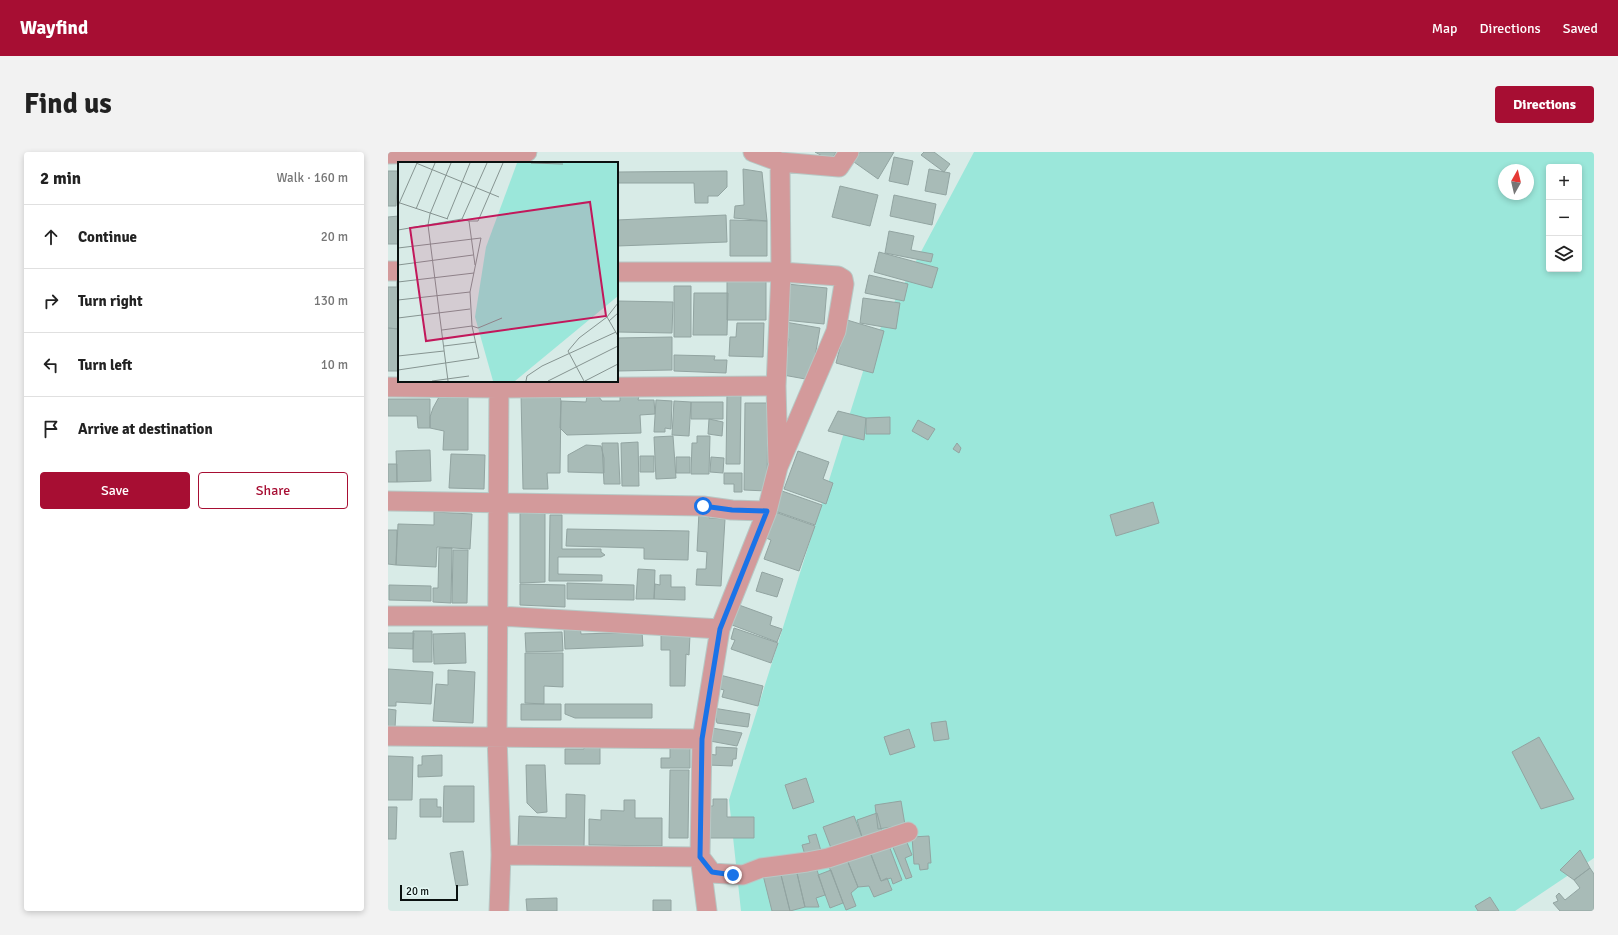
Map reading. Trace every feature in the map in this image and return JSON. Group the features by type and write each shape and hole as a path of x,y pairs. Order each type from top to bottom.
{"street":[{"path":"753,152 780,162 839,167 849,152"},
{"path":"388,154 514,155"},
{"path":"778,467 776,386 781,272 780,162"},
{"path":"618,272 781,272 838,276 843,279 844,284 836,331 778,467 767,511 720,629 702,739 700,857 707,911"},
{"path":"388,387 499,384 776,386"},
{"path":"499,384 497,736 500,855 499,911"},
{"path":"388,501 703,506 732,510 767,511"},
{"path":"388,616 498,616 720,629"},
{"path":"388,736 702,739"},
{"path":"700,857 712,872 743,874 761,868 786,866 828,858 908,832"},
{"path":"500,855 700,857"}],"green space":[{"path":"974,152 1594,152 1594,858 1515,911 741,911 729,800 871,346"}],"building":[{"path":"815,152 836,152 831,161"},
{"path":"860,152 894,152 878,179 854,162"},
{"path":"924,152 934,152 950,164 944,172 921,155"},
{"path":"894,157 913,161 908,185 889,181"},
{"path":"743,169 762,172 767,221 734,218 735,206 744,205"},
{"path":"929,169 950,173 946,195 925,191"},
{"path":"388,171 398,171 396,206 388,206"},
{"path":"727,171 727,187 718,196 708,196 708,203 695,203 694,183 618,183 618,172"},
{"path":"840,186 878,195 870,226 832,217"},
{"path":"894,195 936,204 932,225 890,216"},
{"path":"726,215 727,242 618,246 618,220"},
{"path":"398,216 398,244 388,244 388,217"},
{"path":"730,220 767,221 767,256 730,256"},
{"path":"889,231 914,236 911,250 933,254 931,262 885,253"},
{"path":"879,252 938,268 932,288 874,272"},
{"path":"869,275 908,284 904,301 865,293"},
{"path":"398,280 398,329 388,328 388,287 397,287"},
{"path":"727,280 766,281 766,320 727,320"},
{"path":"787,284 827,288 824,324 784,320"},
{"path":"674,286 691,286 691,337 674,337"},
{"path":"694,293 728,293 727,335 693,335"},
{"path":"863,298 900,303 896,329 860,323"},
{"path":"618,301 673,302 672,333 618,332"},
{"path":"847,320 884,331 873,373 836,363"},
{"path":"785,322 820,328 811,380 783,375 789,339 783,337"},
{"path":"737,323 764,323 763,357 729,356 730,337 736,337"},
{"path":"388,328 398,329 398,371 388,371"},
{"path":"672,337 672,370 618,371 618,338"},
{"path":"674,355 715,356 714,360 727,360 726,373 674,371"},
{"path":"559,393 561,401 560,473 547,473 548,489 523,489 521,394"},
{"path":"727,394 741,394 740,464 726,464"},
{"path":"587,396 599,397 602,401 620,401 620,396 639,396 638,400 654,400 655,414 640,415 641,433 567,435 560,428 561,401 586,402"},
{"path":"439,397 468,397 468,450 443,450 444,431 430,428 430,417"},
{"path":"388,399 430,399 430,428 418,428 417,416 388,416"},
{"path":"656,400 672,401 671,429 665,428 665,432 654,432"},
{"path":"674,401 691,402 689,436 672,435"},
{"path":"691,402 723,402 723,419 691,419"},
{"path":"745,403 768,403 767,491 744,490"},
{"path":"838,411 866,418 864,440 828,431"},
{"path":"890,417 890,434 866,434 866,418"},
{"path":"709,419 723,422 722,436 708,434"},
{"path":"918,420 935,429 928,440 912,431"},
{"path":"673,436 676,478 656,479 654,437"},
{"path":"697,436 710,436 709,474 691,474 692,443 697,443"},
{"path":"638,442 639,486 622,486 621,443"},
{"path":"602,443 618,443 620,484 604,484"},
{"path":"957,443 961,448 959,453 953,449"},
{"path":"586,445 601,446 604,458 604,473 568,472 568,455"},
{"path":"430,450 431,481 397,482 396,451"},
{"path":"798,451 829,462 823,479 833,483 826,504 784,489"},
{"path":"451,454 485,455 484,489 449,488"},
{"path":"640,456 654,456 654,472 640,472"},
{"path":"676,457 690,457 690,473 676,473"},
{"path":"711,457 724,458 723,473 710,472"},
{"path":"388,464 397,464 397,482 388,482"},
{"path":"724,473 742,473 742,492 734,492 734,484 724,484"},
{"path":"782,491 822,505 815,525 775,511"},
{"path":"1153,502 1159,523 1116,536 1110,515"},
{"path":"434,512 472,514 470,549 437,547 436,567 396,565 398,524 434,525"},
{"path":"699,512 710,513 709,518 725,519 721,586 696,585 697,569 706,569 707,552 697,551"},
{"path":"775,512 815,526 799,571 764,559 771,540 766,538"},
{"path":"520,513 545,513 545,582 520,583"},
{"path":"550,515 562,515 562,549 601,549 601,552 605,555 601,557 558,557 558,574 602,575 602,581 549,581"},
{"path":"567,529 689,531 688,560 644,559 644,548 566,546"},
{"path":"388,530 397,530 396,565 388,564"},
{"path":"439,548 452,548 451,603 433,602 433,588 438,588"},
{"path":"453,550 468,550 467,603 452,603"},
{"path":"638,569 655,570 654,599 636,599"},
{"path":"762,572 783,579 777,597 756,591"},
{"path":"660,575 671,575 671,587 685,587 685,600 654,599 655,584 660,585"},
{"path":"567,583 634,585 634,600 567,599"},
{"path":"520,584 565,585 565,607 520,605"},
{"path":"389,585 431,586 431,601 389,600"},
{"path":"739,605 772,617 770,625 782,629 777,642 732,625"},
{"path":"580,626 581,634 642,632 643,646 565,649 564,627"},
{"path":"734,628 778,643 771,663 731,649 735,640 731,639"},
{"path":"413,631 432,631 432,662 413,662"},
{"path":"562,632 563,651 526,652 525,633"},
{"path":"388,633 414,633 413,649 388,648"},
{"path":"465,633 466,663 434,664 433,634"},
{"path":"661,634 690,635 689,655 686,654 685,686 670,686 670,650 661,650"},
{"path":"525,653 563,653 563,687 544,686 544,704 525,703"},
{"path":"388,669 433,672 431,704 396,702 396,706 388,706"},
{"path":"448,670 475,672 473,723 433,721 436,684 448,685"},
{"path":"720,675 763,686 758,706 722,697 724,690 717,688"},
{"path":"521,704 561,704 561,720 521,720"},
{"path":"565,704 652,704 652,718 575,718 565,714"},
{"path":"713,708 750,714 748,727 717,723"},
{"path":"388,709 396,710 395,728 388,727"},
{"path":"946,721 949,739 934,741 931,723"},
{"path":"712,728 742,733 737,746 710,741"},
{"path":"909,729 915,747 890,755 884,737"},
{"path":"1539,737 1574,799 1541,809 1512,752"},
{"path":"584,740 600,741 600,764 565,764 565,749 584,749"},
{"path":"670,747 690,747 690,768 661,768 661,758 670,758"},
{"path":"716,747 737,748 736,759 733,759 732,766 708,765 708,754 716,755"},
{"path":"442,755 442,776 418,777 418,765 422,765 422,756"},
{"path":"388,756 413,757 412,800 388,800"},
{"path":"526,765 545,765 547,812 537,813 527,803"},
{"path":"670,770 689,770 688,838 669,838"},
{"path":"806,778 814,802 793,809 785,785"},
{"path":"444,786 474,786 474,822 443,822"},
{"path":"566,794 585,795 584,847 518,846 519,816 566,818"},
{"path":"420,799 437,799 437,807 441,807 441,817 420,817"},
{"path":"713,799 727,799 727,817 754,817 754,838 706,838 705,806 713,806"},
{"path":"624,800 635,800 635,818 662,818 662,846 589,845 589,819 601,820 601,810 624,811"},
{"path":"901,801 905,825 878,829 875,805"},
{"path":"388,807 397,807 396,839 388,839"},
{"path":"877,813 882,832 862,837 857,820"},
{"path":"854,816 862,837 831,848 823,827"},
{"path":"816,834 821,851 805,855 802,845 810,843 808,836"},
{"path":"929,836 931,863 928,863 928,869 920,870 919,864 914,864 912,837"},
{"path":"906,840 912,855 905,858 912,877 906,879 892,845"},
{"path":"888,843 902,880 893,884 891,878 881,881 869,850"},
{"path":"869,849 881,881 887,878 892,890 874,897 869,886 858,887 846,857"},
{"path":"1580,850 1590,868 1574,880 1560,870"},
{"path":"463,851 468,885 456,886 450,853"},
{"path":"846,857 858,887 851,893 856,906 846,910 828,864"},
{"path":"815,864 825,895 816,898 819,907 805,907 796,869"},
{"path":"1590,868 1594,874 1594,911 1560,911 1553,903 1558,901 1556,896 1559,893 1565,900 1580,888 1574,880"},
{"path":"796,869 805,907 790,911 780,871"},
{"path":"831,870 843,903 830,908 818,875"},
{"path":"780,871 790,911 772,911 763,875"},
{"path":"1490,897 1499,911 1478,911 1475,906"},
{"path":"557,898 557,911 527,911 526,899"},
{"path":"653,900 671,900 671,911 653,911"}],"route":[{"path":"703,506 732,510 767,511 720,629 702,739 700,857 712,872 733,875"}]}
